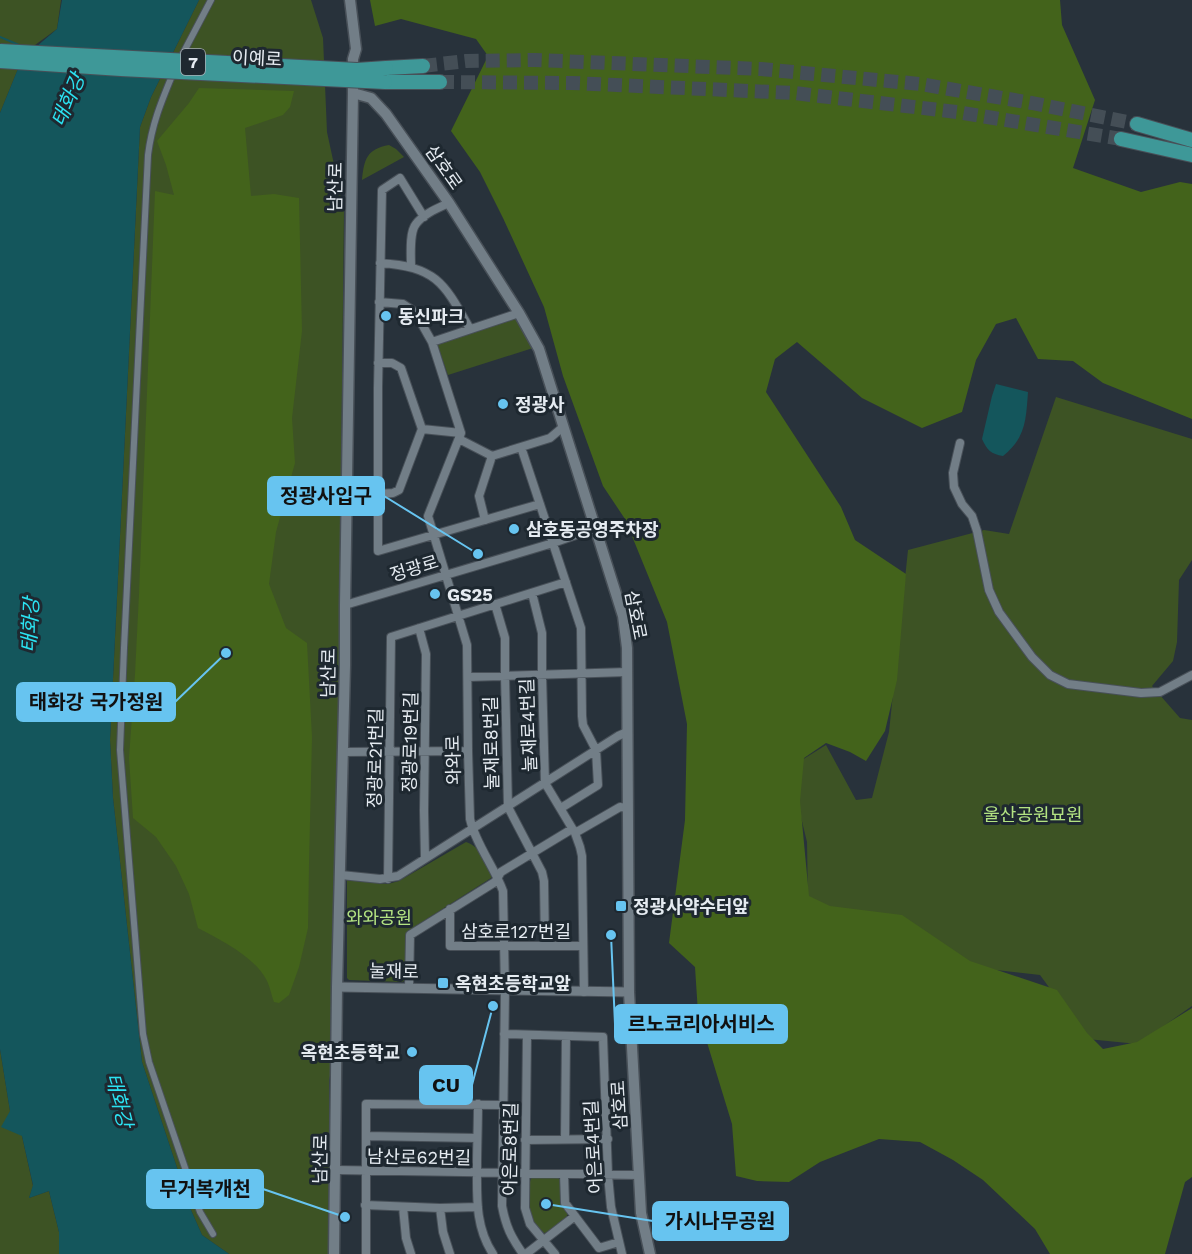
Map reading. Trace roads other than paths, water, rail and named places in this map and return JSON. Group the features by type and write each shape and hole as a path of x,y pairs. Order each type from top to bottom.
{"highway":[{"name":"이예로","path":"0,51 357,70 440,82"},
{"name":"이예로","path":"0,61 121,69 386,75 423,66"},
{"path":"1137,124 1192,140"},
{"path":"1121,139 1192,154"}],"main road":[{"path":"344,0 353,59 353,93"},
{"path":"350,0 356,49 353,59"},
{"name":"삼호로","path":"353,93 371,98 386,114 449,203 519,313 539,349 623,616 627,648 630,993 641,1214 650,1254"},
{"name":"남산로","path":"334,1254 353,93"}],"street":[{"path":"211,0 159,106 151,133 148,155 120,750 143,1034 149,1062 200,1212 213,1234"},
{"path":"424,217 400,178 382,189 378,363 378,551 540,504"},
{"path":"411,267 413,228 424,217 449,203"},
{"path":"380,263 411,267 429,273 441,283 470,329"},
{"path":"379,302 403,304 419,319 432,342 460,436"},
{"path":"432,342 519,313"},
{"path":"378,363 392,363 401,368 422,429 399,490 393,493 378,494"},
{"path":"422,429 460,436 492,456 550,438 563,427"},
{"name":"와와로","path":"460,436 428,516 467,645 470,819 472,829 503,891 505,990 502,1206 509,1234 525,1254"},
{"path":"960,443 953,473 954,487 962,504 972,516 989,590 999,612 1032,657 1050,675 1068,684 1141,693 1160,692 1192,675"},
{"path":"521,447 580,628 583,725 596,750 598,785 561,808"},
{"path":"485,520 479,496 492,456"},
{"name":"정광로","path":"345,605 554,543 596,528"},
{"path":"419,628 566,582"},
{"name":"눌재로4번길","path":"532,593 542,633 545,783 573,831 582,856 584,992"},
{"name":"눌재로8번길","path":"495,604 505,638 508,807 542,872 545,946"},
{"name":"정광로21번길","path":"388,879 391,637 419,628"},
{"name":"정광로19번길","path":"419,628 426,654 425,858"},
{"path":"468,677 627,672"},
{"path":"341,875 365,879 388,879 398,876 627,732"},
{"path":"343,752 468,751"},
{"path":"410,988 411,935 495,882 501,872 620,807 628,808"},
{"name":"삼호로127번길","path":"450,909 450,946 583,946"},
{"name":"눌재로","path":"337,987 630,993"},
{"path":"504,1034 566,1036 565,1139"},
{"name":"어은로8번길","path":"527,1035 525,1208 530,1224 555,1254"},
{"name":"어은로4번길","path":"566,1036 603,1037 608,1175 611,1207 622,1254"},
{"path":"366,1254 366,1104 503,1105"},
{"path":"478,1104 477,1207 482,1231 493,1254"},
{"path":"366,1136 477,1138"},
{"path":"525,1140 608,1139"},
{"name":"남산로62번길","path":"336,1170 639,1175"},
{"path":"564,1174 565,1203 599,1248 619,1242"},
{"path":"365,1205 477,1207"},
{"path":"403,1207 406,1238 411,1254"},
{"path":"440,1208 442,1232 450,1254"},
{"path":"525,1254 575,1216"}],"water":[{"name":"태화강","path":"62,0 199,0 151,97 140,127 110,740 113,798 142,1062 191,1210 202,1235 229,1254 59,1254 59,1232 49,1191 29,1198 33,1185 22,1136 1,1127 10,1111 0,1049 0,113 22,59 57,29"},
{"path":"996,384 1028,392 1025,419 1020,435 1011,449 1003,456 990,451 982,439"}],"waterway":[{"path":"0,37 19,45"}],"tunnel":[{"path":"423,66 466,61 535,60 761,69 920,84 1137,124"},
{"path":"440,82 572,83 794,93 957,112 1121,139"}],"place":[{"name":"동신파크","path":"386,316"},
{"name":"정광사","path":"503,404"},
{"name":"삼호동공영주차장","path":"514,529"},
{"name":"정광사입구","path":"478,554"},
{"name":"GS25","path":"435,594"},
{"name":"태화강 국가정원","path":"226,653"},
{"name":"정광사약수터앞","path":"621,906"},
{"name":"르노코리아서비스","path":"611,935"},
{"name":"옥현초등학교앞","path":"443,983"},
{"name":"CU","path":"493,1006"},
{"name":"옥현초등학교","path":"412,1052"},
{"name":"가시나무공원","path":"546,1204"},
{"name":"무거복개천","path":"345,1217"}],"park label":[{"name":"울산공원묘원","path":"1033,814"},
{"name":"와와공원","path":"379,917"}]}
